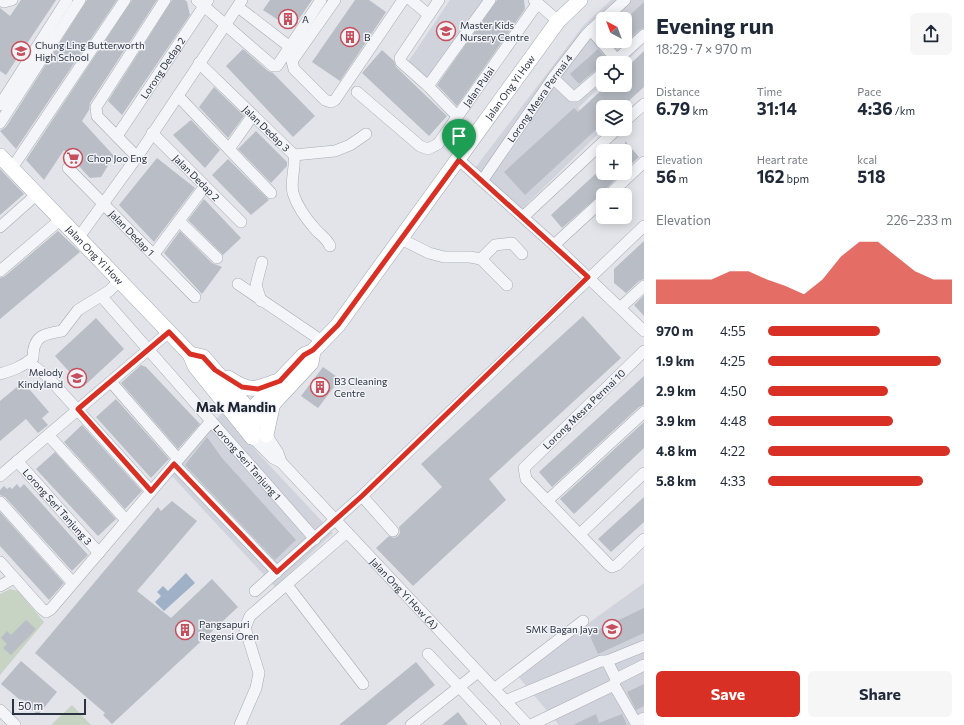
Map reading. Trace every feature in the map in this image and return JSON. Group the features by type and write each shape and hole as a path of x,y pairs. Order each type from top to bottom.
{"main road":[{"name":"Jalan Ong Yi How","path":"253,416 280,381 304,355 318,346 338,325 558,22 580,0"},
{"name":"Jalan Ong Yi How","path":"0,156 190,354 195,366 224,402 259,436"},
{"name":"Jalan Ong Yi How","path":"253,416 273,406 311,362 318,346"},
{"name":"Jalan Ong Yi How","path":"190,354 203,357 253,416"},
{"path":"215,370 242,387 250,389 258,389 280,381"},
{"path":"224,402 253,416 259,436"},
{"path":"259,436 273,406"}],"street":[{"path":"2,0 4,2 12,0"},
{"path":"0,123 3,104 67,0"},
{"path":"3,104 80,0"},
{"path":"12,168 126,0"},
{"path":"137,157 97,116 96,106 165,0"},
{"path":"203,2 225,24 273,66 277,66 321,0"},
{"path":"335,0 292,61 294,69 325,100 331,102 335,100 403,0"},
{"path":"411,0 428,15"},
{"path":"439,0 400,58 401,62 428,86 457,116"},
{"path":"428,86 490,0"},
{"name":"Lorong Mesra Permai 4","path":"611,12 625,0"},
{"name":"Lorong Dedap 2","path":"117,136 203,2"},
{"path":"535,2 558,22"},
{"name":"Jalan Pulai","path":"357,92 420,146 428,149 438,144 535,2"},
{"path":"79,237 137,157 240,3 290,47"},
{"name":"Lorong Mesra Permai 4","path":"482,181 552,78 596,25"},
{"path":"591,30 611,56"},
{"path":"621,56 644,35"},
{"name":"Jalan Dedap 3","path":"199,63 294,155 293,192 304,215 317,231 327,239 330,246"},
{"path":"552,78 572,96 576,96 596,79"},
{"path":"178,96 271,193"},
{"path":"632,115 644,104"},
{"path":"229,149 253,115"},
{"name":"Jalan Dedap 2","path":"152,133 240,222"},
{"path":"294,155 335,151 350,145 366,134"},
{"path":"523,217 610,136"},
{"path":"459,160 554,245 644,330"},
{"path":"616,188 644,162"},
{"name":"Jalan Dedap 1","path":"68,168 195,297"},
{"path":"154,254 205,186"},
{"path":"0,227 36,195"},
{"path":"554,245 596,206"},
{"path":"0,271 61,219"},
{"path":"179,221 217,258"},
{"path":"255,592 362,496 588,277 644,226"},
{"path":"401,239 430,253 444,257 457,256 481,259 507,285"},
{"path":"481,259 495,245 512,243 522,254"},
{"path":"261,301 256,285 262,262"},
{"path":"0,374 22,367 33,358 33,350 38,338 44,334 62,331 78,310 102,296 120,280"},
{"path":"238,284 318,346"},
{"path":"621,308 644,286"},
{"name":"Lorong Seri Tanjung 1","path":"102,296 315,539"},
{"path":"0,476 169,332"},
{"name":"Lorong Mesra Permai 10","path":"547,501 526,479 524,468 644,351"},
{"path":"28,362 46,375 151,491"},
{"path":"111,382 176,461 277,572"},
{"path":"644,412 547,501 612,567 644,539"},
{"path":"0,562 46,612 51,609 211,420"},
{"path":"48,435 126,520"},
{"name":"Jalan Ong Yi How (A)","path":"259,436 273,458 281,462 348,532 528,725"},
{"name":"Lorong Seri Tanjung 3","path":"17,461 99,553"},
{"path":"580,534 644,473"},
{"path":"362,496 393,531"},
{"path":"0,502 73,583"},
{"path":"240,725 256,688 259,673 245,628 250,616 348,532"},
{"path":"0,586 14,578"},
{"path":"287,585 364,684"},
{"path":"494,689 583,621"},
{"path":"505,701 601,661 607,661 644,646"},
{"path":"428,654 495,725"},
{"path":"607,661 615,682 639,722"},
{"path":"531,725 615,682 644,665"},
{"path":"411,725 478,672"},
{"path":"0,710 15,725"}],"shaded area":[{"name":"Master Kids Nursery Centre","path":"450,0 486,0 429,79 408,62"},
{"path":"611,0 644,0 644,44 632,56 596,56 596,91 578,108 596,126 596,136 517,214 472,172 583,26 596,14 596,48 632,48 632,12 598,12"},
{"path":"224,410 257,452 333,533 275,587 172,476"},
{"name":"SMK Bagan Jaya","path":"644,583 644,725 559,725 517,675"}],"green space":[{"path":"10,589 18,591 44,622 0,675 0,594"},
{"path":"72,705 91,725 51,725"}],"water":[{"path":"186,573 195,583 164,611 155,602 161,596 157,592 163,586 168,591"}],"building":[{"path":"21,0 56,0 6,75 0,71 0,8 10,16"},
{"path":"87,0 117,0 16,149 0,131 6,127"},
{"path":"132,0 157,0 90,103 89,110 82,121 114,156 101,177 90,178 64,150 44,180 26,160"},
{"path":"172,0 185,0 187,2 190,15 122,115 108,101"},
{"name":"A","path":"270,0 312,0 292,29 263,10"},
{"name":"B","path":"355,0 369,0 386,12 340,81 312,62"},
{"path":"497,0 524,0 525,9 457,106 437,85"},
{"path":"644,2 644,28 639,30 632,36 632,13"},
{"path":"243,49 268,71 273,73 315,116 293,137 226,66"},
{"path":"598,49 604,56 596,56 596,70 579,84 570,74"},
{"path":"382,50 394,61 396,67 447,116 429,136 362,73"},
{"path":"644,51 644,87 630,100 596,100 596,129 525,195 504,172 574,108 578,112 599,92 632,92 632,62"},
{"path":"214,87 244,116 228,138 199,107"},
{"path":"191,120 220,150 205,168 173,135"},
{"path":"256,131 287,162 287,166 271,183 238,149"},
{"path":"632,149 639,157 632,164"},
{"path":"157,158 195,188 154,242 119,205"},
{"path":"228,159 269,200 251,215 212,175"},
{"path":"0,169 24,194 0,215"},
{"path":"596,173 596,180 615,180 607,188 596,188 596,198 562,228 551,215"},
{"path":"204,199 241,238 223,255 188,220"},
{"path":"58,231 80,252 0,319 0,278 5,276"},
{"path":"180,231 212,263 222,267 202,294 164,253"},
{"path":"644,241 644,279 639,281 626,293 614,283 614,269"},
{"path":"644,295 644,316 634,305"},
{"path":"583,316 621,358 489,479 506,500 413,586 376,548 389,536 394,538 398,536 400,533 399,527 442,487 421,464"},
{"path":"96,318 124,349 83,387 55,356"},
{"path":"141,365 146,367 200,424 178,449 121,383"},
{"name":"B3 Cleaning Centre","path":"323,367 340,379 318,408 301,396"},
{"path":"644,376 644,405 639,407 552,487 539,472"},
{"path":"23,382 49,412 42,418 48,425 38,433 26,419 0,441 0,401"},
{"path":"116,399 169,459 151,478 96,417"},
{"path":"644,422 644,448 574,514 560,499"},
{"path":"82,425 142,491 125,509 64,442"},
{"path":"207,437 222,458 296,540 275,560 185,465"},
{"path":"55,452 116,519 98,536 36,469"},
{"path":"17,484 20,488 24,484 88,555 72,571 5,497 0,495 0,490 4,486 7,489 10,487 12,489"},
{"path":"644,497 644,522 611,552 598,539"},
{"name":"Pangsapuri Regensi Oren","path":"172,501 197,521 137,591 171,618 212,579 238,607 112,724 103,715 105,713 35,653 158,507 161,511"},
{"path":"0,512 64,583 49,600 0,546"},
{"path":"644,608 644,633 598,654 589,634"},
{"path":"26,620 36,629 11,655 3,648 7,644 1,638 7,631 11,635"},
{"path":"21,661 57,692 38,715 1,684"},
{"path":"416,662 435,685 386,725 339,725"},
{"path":"644,684 644,706 636,710 627,692"},
{"path":"458,712 468,725 442,725"},
{"path":"596,714 599,723 622,714 627,725 573,725"}],"place":[{"name":"A","path":"288,19"},
{"name":"Master Kids Nursery Centre","path":"446,31"},
{"name":"B","path":"350,37"},
{"name":"Chung Ling Butterworth High School","path":"21,51"},
{"name":"Chop Joo Eng","path":"73,158"},
{"name":"Melody Kindyland","path":"77,378"},
{"name":"B3 Cleaning Centre","path":"320,387"},
{"name":"SMK Bagan Jaya","path":"612,629"},
{"name":"Pangsapuri Regensi Oren","path":"185,630"}],"district":[{"name":"Mak Mandin","path":"236,406"}],"route":[{"path":"459,160 588,277 362,496 277,572 174,464 151,491 78,409 169,332 190,354 203,357 215,370 242,387 258,389 280,381 304,355 313,350 338,325 459,160"}]}
